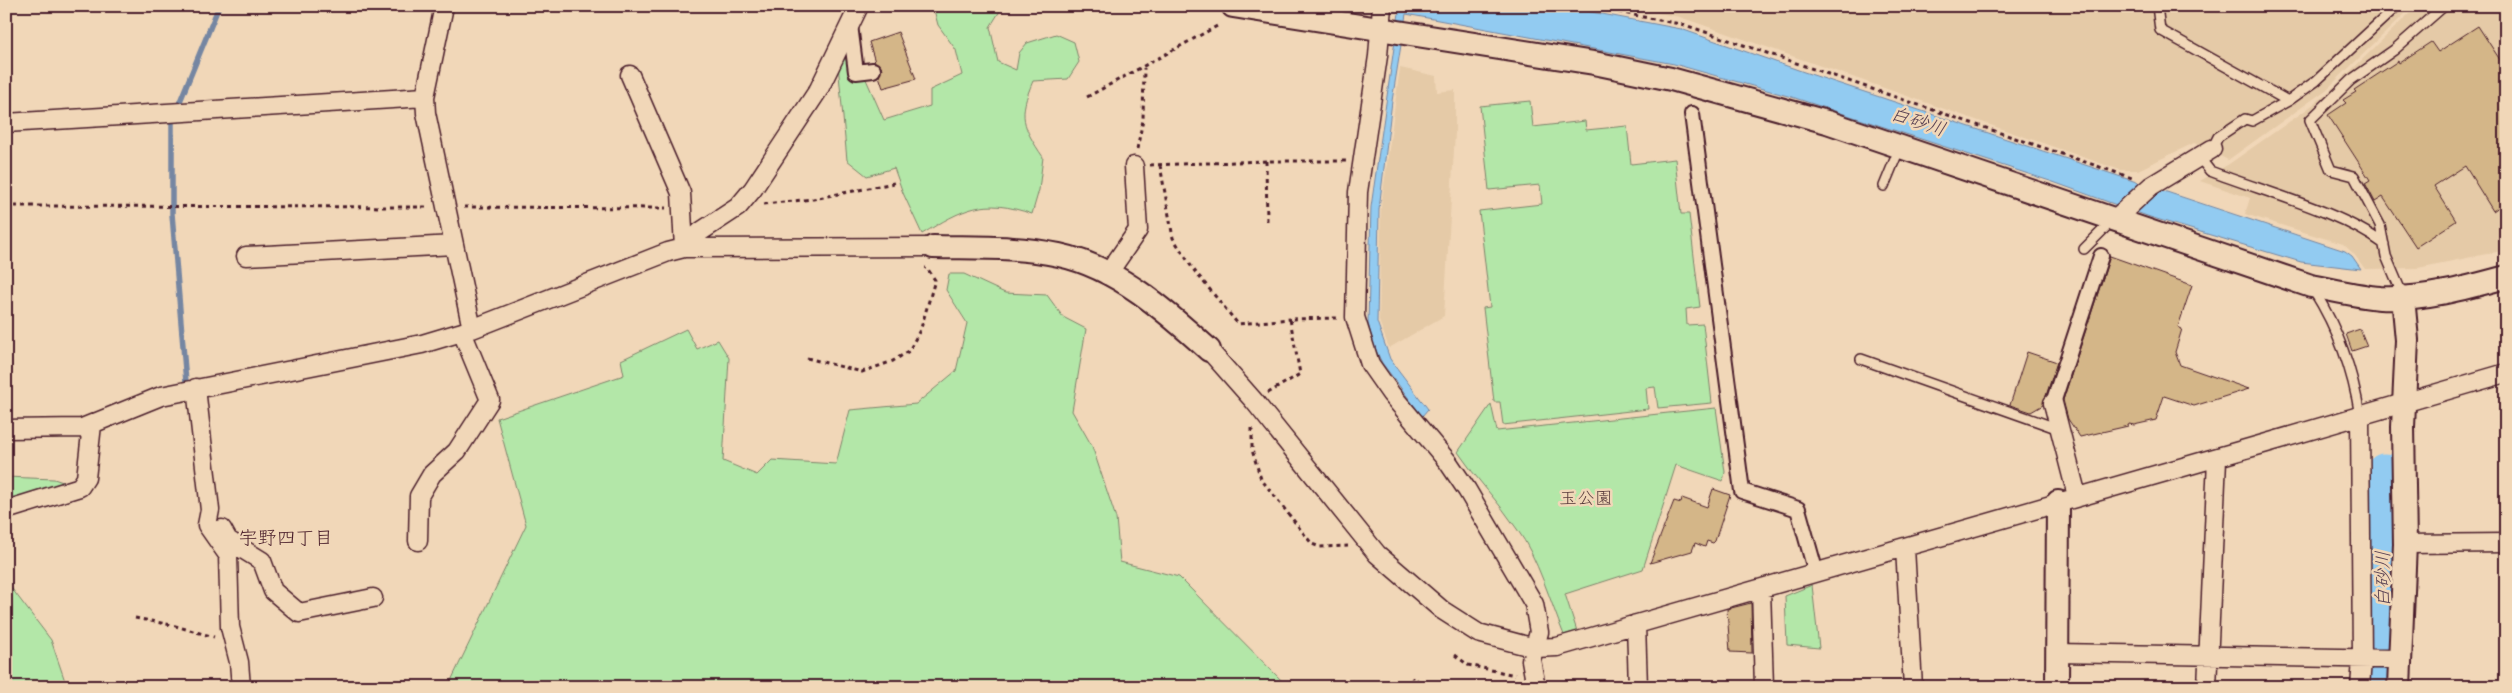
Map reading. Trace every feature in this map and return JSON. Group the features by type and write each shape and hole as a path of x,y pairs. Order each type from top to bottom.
{"street":[{"path":"418,541 419,496 432,474 457,451 490,400 467,331 454,245 426,113 425,97 444,6"},
{"path":"684,248 700,232 738,207 753,189 819,89 859,6"},
{"path":"1233,6 1302,12 1393,31 1594,63 1671,79 1827,122 1900,147 2120,214 2311,286 2380,298 2403,297 2473,286 2506,277"},
{"path":"1382,6 1393,31 1363,161 1358,192 1356,317 1370,364 1391,394 1448,462 1467,490 1534,604 1540,632 1531,660 1534,683"},
{"path":"850,25 856,72 873,70"},
{"path":"630,75 681,193 684,248"},
{"path":"6,123 425,97"},
{"path":"1692,114 1742,491 1798,509 1816,573"},
{"path":"2120,214 2153,186 2205,153"},
{"path":"1108,275 1138,230 1134,166"},
{"path":"246,256 454,245"},
{"path":"6,429 82,428 161,396 422,344 467,331 668,252 684,248 933,248 1025,250 1060,255 1087,264 1108,275 1170,314 1209,350 1254,401 1369,545 1442,610 1478,633 1535,648 1557,647 2068,499 2216,459 2506,373"},
{"path":"2057,687 2068,499 2060,429 2053,403 2101,256"},
{"path":"2399,687 2394,659 2404,544 2403,404 2406,340 2403,297"},
{"path":"196,388 210,510 207,525 228,555 230,627 238,662 241,687"},
{"path":"2360,416 2365,659 2360,687"},
{"path":"6,510 80,487 86,478 92,425"},
{"path":"2207,687 2216,459"},
{"path":"210,510 228,540 262,562 273,592 298,613 373,598"},
{"path":"2404,544 2506,543"},
{"path":"1904,548 1913,687"},
{"path":"1761,589 1764,687"},
{"path":"1636,624 1638,687"},
{"path":"2058,653 2208,654 2394,659"}],"lane":[{"path":"2157,6 2160,30 2288,101"},
{"path":"2384,244 2368,232 2336,218 2210,171 2205,153 2218,138 2245,119 2252,121 2288,101 2316,81 2397,6"},
{"path":"2403,297 2386,256 2380,225 2354,176 2330,170 2310,120 2351,80 2394,50 2444,6"},
{"path":"1884,186 1900,147"},
{"path":"2084,249 2120,214"},
{"path":"2311,286 2337,332 2351,375 2360,416"},
{"path":"1861,359 2060,429"}],"path":[{"path":"1587,6 1685,25 2153,186"},
{"path":"1087,97 1144,68 1220,25"},
{"path":"1144,68 1143,120 1134,166 1266,161 1363,161"},
{"path":"1266,161 1268,222"},
{"path":"1160,165 1173,238 1193,268 1238,324 1356,317"},
{"path":"738,207 813,199 894,184"},
{"path":"6,206 682,208"},
{"path":"807,358 862,372 893,362 909,351 921,328 935,280 928,268 918,266"},
{"path":"1290,320 1300,374 1254,401 1252,450 1262,479 1312,544 1320,546 1369,545"},
{"path":"134,618 172,625 234,643"},
{"path":"1455,655 1468,665 1534,683"},
{"path":"1406,687 1414,677 1424,687"}],"shaded area":[{"path":"1620,6 2413,6 2326,90 2228,160 2194,143 2138,170 2120,170 1680,17"},
{"path":"2417,6 2506,6 2506,250 2418,268 2365,269 2354,254 2343,244 2245,214 2250,198 2200,181 2229,164 2329,92"},
{"path":"1400,68 1436,76 1437,92 1455,90 1455,133 1444,316 1389,348 1379,321 1381,207"}],"green space":[{"path":"933,6 1003,6 990,27 998,62 1016,70 1019,53 1027,43 1056,34 1074,42 1079,62 1068,79 1033,81 1025,103 1024,120 1027,129 1043,157 1039,190 1032,214 1000,206 974,208 950,218 922,234 894,168 867,176 847,160 838,64 847,47 853,79 865,77 884,120 930,106 930,90 962,75 956,50 938,25"},
{"path":"1530,101 1533,127 1585,121 1586,130 1627,126 1631,164 1675,159 1681,214 1689,214 1700,307 1686,309 1687,325 1703,324 1712,403 1658,408 1655,387 1646,388 1648,409 1503,425 1500,402 1494,402 1483,308 1490,307 1479,211 1542,204 1540,185 1489,190 1480,106"},
{"path":"949,274 964,274 1005,293 1047,295 1063,317 1086,329 1072,411 1092,446 1116,518 1120,562 1179,577 1288,687 448,687 526,525 497,418 624,375 621,360 686,329 697,349 718,340 729,358 723,461 757,475 772,460 836,464 850,410 916,404 956,371 967,323 946,290"},
{"name":"玉公園","path":"1491,404 1497,431 1716,408 1725,472 1723,481 1676,465 1643,569 1565,594 1577,631 1564,635 1537,566 1524,540 1458,452"},
{"path":"6,477 54,479 69,484 6,501"},
{"path":"6,581 51,640 67,687 6,687"},
{"path":"1812,585 1819,648 1787,645 1785,596"},
{"path":"1839,681 1838,687 1772,687 1772,682"}],"water":[{"path":"1400,6 1560,6 1681,29 1804,72 2345,251 2352,256 2361,269 2301,262 2150,217 2053,182 1795,98 1674,64 1406,14 1392,101 1379,209 1377,322 1390,359 1428,409 1422,416 1382,363 1373,344 1368,323 1371,207"}],"building":[{"path":"2478,26 2506,69 2506,202 2493,211 2465,166 2434,186 2456,221 2416,247 2383,197 2375,202 2365,183 2370,180 2328,115 2346,103 2343,100 2356,92 2354,90 2398,61 2399,63 2431,42 2438,52"},
{"path":"898,32 916,79 883,88 879,76 882,68 875,62 869,42"},
{"path":"2110,256 2192,285 2178,327 2182,329 2175,352 2180,365 2249,389 2194,406 2164,396 2156,420 2134,425 2129,424 2128,426 2080,437 2068,419 2063,400"},
{"path":"2360,329 2367,346 2352,351 2346,334"},
{"path":"2027,352 2057,362 2043,405 2031,412 2010,405"},
{"path":"1713,489 1730,495 1715,541 1713,543 1707,541 1705,547 1695,543 1692,551 1650,563 1674,501 1681,503 1682,498 1707,507"},
{"path":"1751,603 1752,653 1730,652 1727,609"}],"waterway":[{"path":"186,382 172,214 172,121 219,6"},
{"name":"白砂川","path":"2383,687 2384,471"}],"district":[{"name":"宇野四丁目","path":"286,538"}]}
